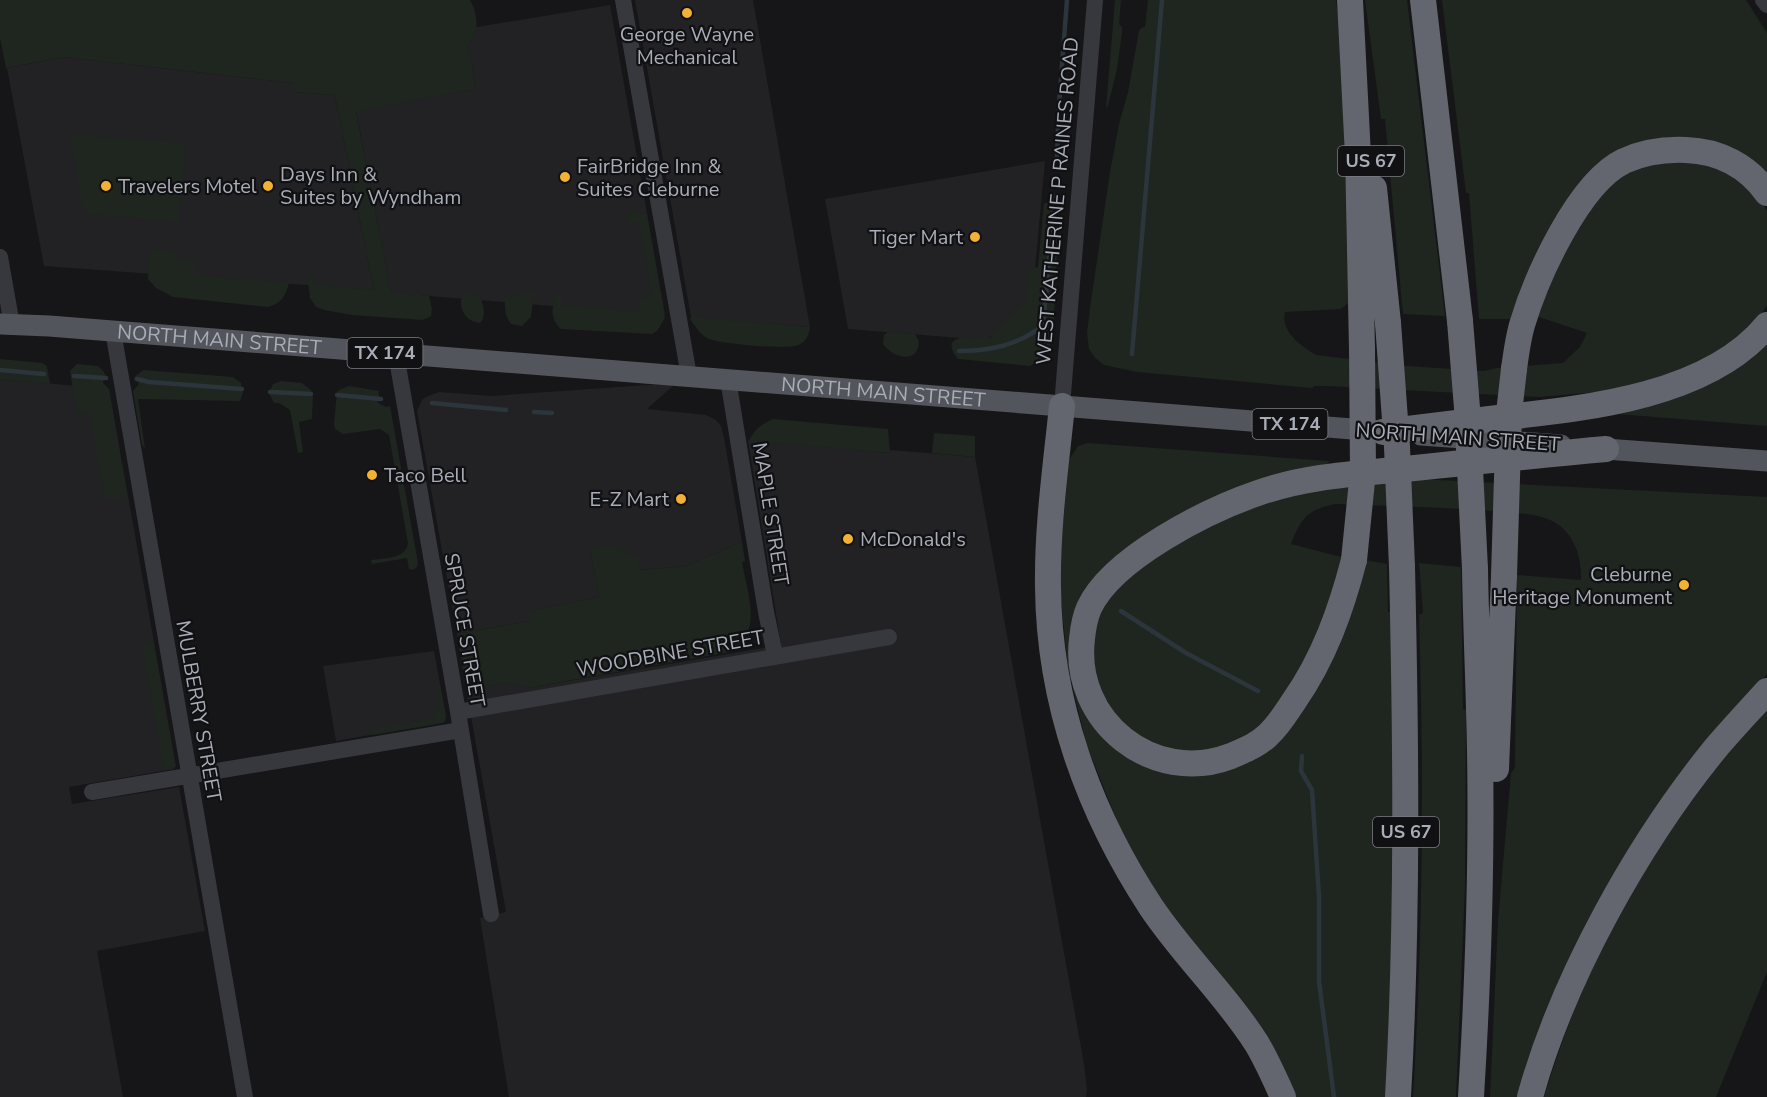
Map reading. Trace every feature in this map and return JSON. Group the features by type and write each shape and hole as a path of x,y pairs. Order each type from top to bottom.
{"highway":[{"path":"1350,0 1358,156 1363,471 1354,560 1345,595 1316,665 1282,720 1268,736 1248,749 1205,764 1183,764 1162,760 1124,741 1108,726 1095,705 1084,680 1080,654 1089,609 1112,575 1167,536 1200,519 1257,493 1311,478 1606,449"},
{"name":"US 67","path":"1350,0 1365,108 1388,323 1399,477 1406,880 1398,1097"},
{"path":"1423,0 1460,321 1475,569 1480,752 1478,930 1471,1097"},
{"path":"1478,930 1490,857 1504,576 1509,412 1522,325 1548,260 1573,213 1604,175 1623,162 1646,153 1668,149 1713,153 1736,163 1758,180 1767,193"},
{"path":"1383,432 1581,408 1642,395 1683,381 1714,367 1737,354 1767,325"},
{"path":"1062,405 1048,549 1047,587 1054,670 1062,710 1074,748 1088,790 1129,870 1178,944 1210,981 1257,1044 1283,1097"},
{"path":"1530,1097 1558,1015 1584,959 1632,869 1696,774 1767,691"}],"main road":[{"name":"NORTH MAIN STREET","path":"6,325 50,326 1767,461"}],"street":[{"path":"623,0 689,376"},
{"name":"WEST KATHERINE P RAINES ROAD","path":"1062,405 1095,0"},
{"path":"1763,0 1767,5"},
{"path":"0,257 6,325"},
{"name":"MULBERRY STREET","path":"112,331 245,1097"},
{"name":"SPRUCE STREET","path":"396,354 491,914"},
{"name":"MAPLE STREET","path":"728,380 775,655"},
{"name":"WOODBINE STREET","path":"458,712 775,655 889,637"},
{"path":"92,792 461,730"}],"shaded area":[{"path":"0,0 470,0 475,11 476,30 468,44 476,89 356,112 391,292 429,296 431,316 423,320 352,315 316,307 310,298 308,281 313,272 313,284 374,290 335,95 292,92 293,83 63,57 6,68 0,38"},
{"path":"635,0 753,0 810,327 691,317"},
{"path":"1115,0 1121,0 1119,24 1122,27 1122,33 1117,69 1106,108"},
{"path":"1148,0 1336,0 1342,48 1348,303 1341,309 1285,312 1284,319 1293,337 1316,355 1407,366 1484,371 1563,363 1580,347 1587,333 1536,316 1579,220 1622,173 1671,158 1722,167 1760,199 1767,211 1767,305 1747,330 1725,349 1678,372 1611,391 1538,397 1326,386 1312,388 1137,372 1104,365 1089,349 1087,333 1090,308 1119,124 1128,92 1139,31 1145,27"},
{"path":"1365,0 1407,0 1445,316 1403,314 1385,119 1381,119"},
{"path":"1442,0 1746,0 1767,33 1767,177 1701,139 1668,137 1635,144 1515,319 1479,319 1469,193 1466,193"},
{"name":"FairBridge Inn & Suites Cleburne","path":"610,5 665,315 391,293 356,111 476,89 465,29"},
{"path":"63,57 293,83 293,92 335,95 374,290 44,266 7,68"},
{"path":"75,135 186,143 179,222 87,214 83,208 71,140 71,137"},
{"path":"1045,161 1032,302 1018,322 985,340 848,329 825,199"},
{"path":"1058,196 1062,207 1059,207 1053,336 1047,349 1030,366 958,359 952,350 955,340 968,337 990,338 1026,302 1028,269 1038,267 1044,203 1053,203"},
{"path":"629,213 647,214 665,318 657,331 652,334 561,329 552,313 558,293 562,296 562,305 638,312 640,298 652,295 639,222 629,223 626,220"},
{"path":"154,249 177,252 177,260 196,262 196,275 289,283 282,298 276,304 268,307 173,297 156,288 148,279 149,254"},
{"path":"531,291 534,293 531,317 522,326 511,324 506,312 506,299"},
{"path":"463,293 480,296 484,313 480,323 466,317 461,303"},
{"path":"694,313 697,317 810,327 807,338 798,345 768,347 740,344 706,338 690,319"},
{"path":"888,332 915,334 919,341 915,354 898,356 887,349 883,344 884,335"},
{"path":"1767,341 1767,426 1605,413"},
{"path":"0,359 42,363 47,366 50,384 0,379"},
{"path":"77,364 98,366 107,379 104,379 103,383 109,389 127,494 125,496 108,500 105,498 89,411 79,413 76,410 70,371"},
{"path":"144,370 233,377 241,383 243,392 240,401 138,399 145,449 142,445 133,391 139,384 137,379 137,381 134,380 135,376"},
{"path":"0,379 109,389 176,766 174,769 69,787 72,804 179,787 205,931 97,951 123,1097 0,1097"},
{"path":"281,381 302,383 312,391 307,393 313,396 312,419 299,422 303,452 298,453 290,410 279,403 274,403 269,393 273,384"},
{"path":"676,383 647,409 706,415 716,420 721,426 742,542 686,566 640,570 590,549 599,597 529,611 530,621 457,634 417,411 422,400 439,392 492,396"},
{"path":"349,386 379,391 378,403 386,407 390,406 418,563 413,570 409,569 407,558 372,564 371,560 399,555 408,543 389,435 380,429 343,434 335,429 337,392"},
{"path":"773,419 888,429 890,453 749,441 759,427"},
{"path":"934,433 975,436 975,457 932,453"},
{"path":"748,440 890,453 890,450 975,457 1084,1064 1086,1097 509,1097 480,918 506,912 465,683 481,687 512,682 527,688 781,645"},
{"path":"1088,443 1328,461 1329,463 1144,535 1115,560 1076,633 1121,747 1244,763 1365,560 1387,564 1388,612 1392,612 1395,800 1386,1097 1295,1097 1157,894 1122,833 1087,746 1068,668 1060,590 1061,546 1069,460 1078,446"},
{"path":"1380,477 1767,497 1767,674 1689,771 1527,1097 1490,1097 1498,921 1511,773 1515,768 1517,575 1581,580 1578,553 1564,529 1548,519 1535,516 1473,510 1336,504 1312,512 1298,527 1291,544 1345,558 1339,587 1292,694 1246,741 1196,754 1148,742 1119,720 1099,687 1093,656 1097,622 1103,605 1125,576 1230,510"},
{"path":"742,542 745,561 742,562 751,612 750,623 747,634 730,652 527,688 510,683 481,687 465,683 457,634 530,621 528,611 599,597 590,549 610,545 637,557 640,570 686,566"},
{"path":"1419,563 1461,567 1463,709 1466,710 1465,888 1456,1097 1413,1097 1422,856 1419,615 1423,613"},
{"path":"151,642 154,645 175,766 173,769 164,770 142,644"},
{"path":"434,651 445,722 336,741 323,666"},
{"path":"437,688 441,690 446,716 443,723 373,735 368,730 432,719 440,706"},
{"path":"1767,703 1767,972 1716,1097 1544,1097 1563,1039 1586,981 1627,898 1687,807"}],"waterway":[{"path":"1057,157 1067,0"},
{"path":"1132,354 1162,0"},
{"path":"959,351 1004,346 1024,338 1043,325 1055,196"},
{"path":"0,370 44,374"},
{"path":"74,376 106,378"},
{"path":"137,379 149,382 242,389"},
{"path":"270,392 311,394"},
{"path":"337,395 381,399"},
{"path":"432,403 506,410"},
{"path":"534,412 552,413"},
{"path":"1121,611 1186,653 1258,691"},
{"path":"1302,756 1301,771 1312,790 1319,897 1319,981 1334,1097"}],"place":[{"name":"George Wayne Mechanical","path":"687,13"},
{"name":"FairBridge Inn & Suites Cleburne","path":"565,177"},
{"name":"Travelers Motel","path":"106,186"},
{"name":"Days Inn & Suites by Wyndham","path":"268,186"},
{"name":"Tiger Mart","path":"975,237"},
{"name":"Taco Bell","path":"372,475"},
{"name":"E-Z Mart","path":"681,499"},
{"name":"McDonald's","path":"848,539"},
{"name":"Cleburne Heritage Monument","path":"1684,585"}]}
